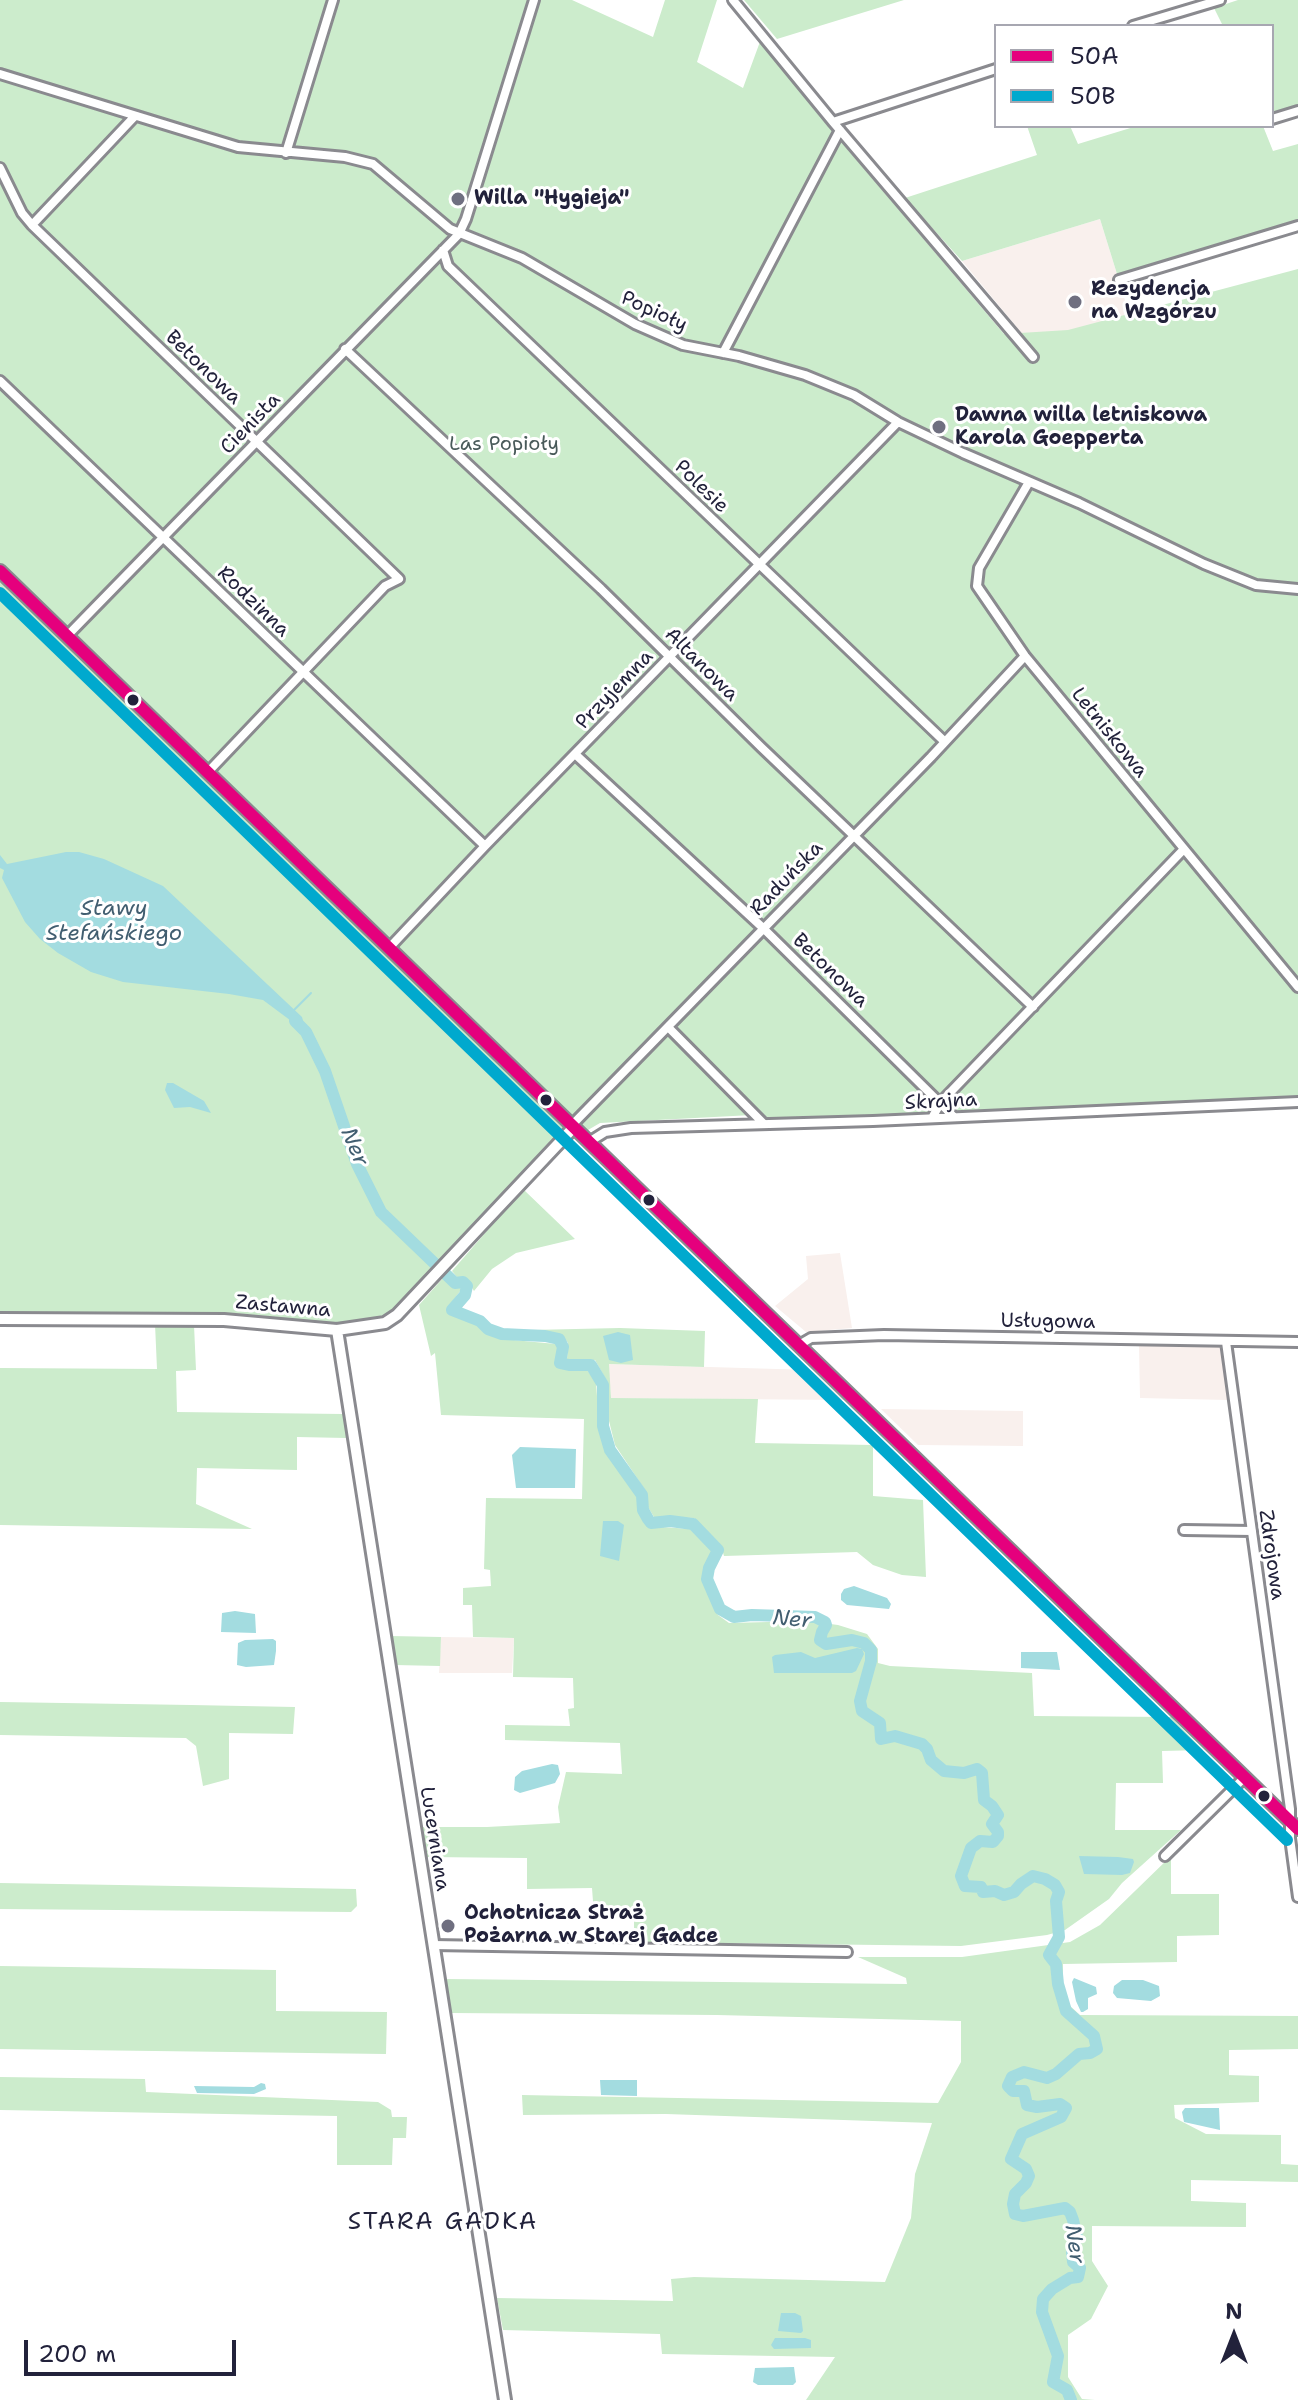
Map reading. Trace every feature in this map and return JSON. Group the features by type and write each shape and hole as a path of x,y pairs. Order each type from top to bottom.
{"street":[{"path":"286,153 333,0"},
{"path":"459,234 534,0"},
{"path":"733,0 1033,357"},
{"path":"1140,24 1220,0"},
{"path":"723,353 836,126 994,70"},
{"name":"Popioły","path":"0,74 238,147 345,157 373,164 459,234 522,258 635,324 683,345 805,375 854,395 898,422 1079,503 1204,564 1256,585 1298,589"},
{"path":"1274,118 1298,111"},
{"path":"32,225 134,117"},
{"name":"Betonowa","path":"0,168 9,189 32,225 399,579 385,586 303,672"},
{"path":"1119,280 1298,226"},
{"name":"Cienista","path":"67,636 459,234"},
{"name":"Polesie","path":"443,250 448,266 945,742"},
{"name":"Altanowa","path":"345,349 1033,1007"},
{"name":"Rodzinna","path":"0,381 485,846"},
{"name":"Przyjemna","path":"390,947 898,422"},
{"name":"Letniskowa","path":"1029,482 979,568 977,586 1025,656 1298,987"},
{"path":"0,571 1294,1825"},
{"name":"Raduńska","path":"573,1126 1025,656"},
{"path":"208,772 303,672"},
{"name":"Betonowa","path":"575,754 763,928 954,1117"},
{"path":"932,1118 941,1102 1184,849"},
{"path":"669,1028 764,1124"},
{"name":"Skrajna","path":"589,1142 605,1132 616,1130 1298,1102"},
{"name":"Zastawna","path":"0,1319 224,1320 337,1330 391,1320 573,1126"},
{"name":"Lucerniana","path":"337,1330 505,2400"},
{"name":"Usługowa","path":"799,1345 811,1338 884,1335 1298,1342"},
{"name":"Zdrojowa","path":"1226,1342 1294,1825 1298,1897"},
{"path":"1184,1530 1252,1531"},
{"path":"1165,1856 1245,1777"},
{"path":"433,1945 847,1952"}],"shaded area":[{"path":"1100,219 1132,323 1039,354 962,261"},
{"path":"840,1253 852,1328 806,1332 775,1306 808,1279 806,1256"},
{"path":"1139,1345 1221,1347 1228,1400 1140,1398"},
{"path":"608,1364 811,1370 844,1400 611,1398"},
{"path":"881,1409 1023,1411 1023,1446 918,1445"},
{"path":"441,1637 514,1638 512,1673 439,1673"}],"green space":[{"name":"Las Popioły","path":"0,0 572,0 653,37 665,0 717,0 697,62 743,88 761,39 833,128 832,132 840,130 844,145 1004,334 1068,330 1298,269 1298,1096 870,1118 768,1121 752,1115 600,1123 588,1130 592,1135 580,1141 588,1150 574,1138 524,1190 575,1239 516,1253 492,1269 474,1291 466,1278 457,1277 452,1271 513,1201 389,1328 345,1336 269,1325 194,1325 196,1370 176,1371 177,1412 343,1414 347,1438 297,1437 297,1470 197,1468 196,1504 252,1529 0,1525 0,1368 157,1369 155,1324 0,1323"},
{"path":"744,0 904,0 777,39"},
{"path":"1238,0 1298,0 1298,107 1274,114 1274,24 1222,24 1214,8"},
{"path":"1028,128 1071,128 1078,144 1130,128 1264,128 1273,151 1298,144 1298,222 1117,274 1100,219 962,261 905,198 1037,155"},
{"path":"443,1278 451,1286 460,1286 461,1290 448,1307 449,1314 478,1325 485,1333 513,1340 556,1344 557,1365 568,1369 586,1369 596,1381 599,1427 607,1452 638,1496 639,1511 648,1526 690,1529 712,1550 705,1566 703,1583 718,1615 729,1623 808,1621 838,1625 867,1634 878,1649 878,1663 890,1666 1032,1673 1034,1716 1171,1717 1203,1750 1162,1751 1163,1783 1116,1783 1115,1830 1181,1830 1122,1883 1109,1899 1065,1930 961,1946 634,1942 634,1919 594,1915 592,1888 527,1889 527,1858 427,1857 422,1827 560,1823 558,1807 566,1772 622,1774 620,1743 505,1740 505,1725 570,1726 568,1709 574,1708 573,1678 513,1677 514,1638 473,1637 472,1605 463,1605 463,1588 491,1586 490,1570 484,1569 486,1498 582,1499 584,1419 441,1415 435,1353 431,1356 419,1305"},
{"path":"620,1328 705,1331 704,1367 609,1364 611,1398 758,1399 755,1443 873,1445 873,1496 923,1500 926,1577 902,1575 873,1565 857,1552 724,1556 721,1546 694,1518 654,1517 648,1507 647,1493 615,1445 606,1409 608,1383 595,1360 567,1359 568,1343 562,1335 531,1330"},
{"path":"390,1636 441,1637 440,1666 395,1665"},
{"path":"0,1702 295,1707 293,1734 229,1733 229,1779 203,1786 196,1746 186,1738 0,1735"},
{"path":"1171,1856 1171,1894 1219,1894 1219,1935 1177,1936 1177,1962 1063,1964 1063,1984 1068,2004 1080,2015 1298,2016 1298,2049 1229,2050 1229,2075 1259,2076 1259,2102 1174,2105 1175,2118 1206,2134 1281,2135 1281,2164 1298,2165 1298,2182 1191,2180 1191,2201 1246,2203 1246,2227 1092,2226 1092,2261 1108,2286 1091,2319 1068,2335 1068,2377 1082,2399 1095,2400 806,2400 835,2357 662,2354 660,2334 503,2330 497,2298 673,2301 671,2279 694,2277 885,2282 911,2218 915,2174 932,2123 666,2114 523,2115 522,2095 938,2103 961,2062 961,2021 451,2013 446,1979 907,1984 906,1978 858,1957 962,1957 1070,1942 1100,1925"},
{"path":"0,1883 356,1889 357,1906 351,1912 0,1909"},
{"path":"0,1966 276,1970 276,2011 387,2012 386,2054 0,2049"},
{"path":"0,2077 145,2079 146,2092 378,2102 391,2110 392,2117 407,2117 406,2138 393,2138 392,2165 337,2165 337,2116 0,2110"}],"water":[{"name":"Stawy Stefańskiego","path":"66,852 104,859 163,886 302,1017 306,1032 263,1000 123,982 91,972 58,953 25,922 2,878 4,870 0,868 0,855 7,864"},
{"path":"167,1083 173,1083 204,1101 211,1113 190,1107 174,1108 165,1090"},
{"path":"618,1332 630,1335 633,1360 621,1363 609,1360 603,1336"},
{"path":"520,1447 576,1449 575,1488 516,1488 512,1455"},
{"path":"603,1521 618,1521 624,1525 619,1561 600,1556"},
{"path":"854,1586 887,1598 891,1604 889,1609 847,1605 841,1600 841,1594 844,1589"},
{"path":"222,1613 255,1614 256,1633 221,1632"},
{"path":"276,1641 274,1665 237,1665 238,1643"},
{"path":"862,1649 864,1654 852,1673 774,1673 772,1657 775,1655 801,1652 815,1658"},
{"path":"1021,1652 1057,1652 1060,1670 1021,1668"},
{"path":"558,1765 560,1774 555,1783 520,1793 514,1790 515,1777 522,1771"},
{"path":"1079,1856 1118,1857 1133,1859 1134,1862 1130,1873 1122,1875 1084,1874"},
{"path":"1074,1978 1096,1987 1097,1994 1088,1998 1088,2009 1083,2012 1076,2001"},
{"path":"1122,1980 1143,1980 1159,1986 1160,1996 1151,2001 1117,1998 1113,1993 1114,1986"},
{"path":"600,2080 637,2080 637,2096 601,2095"},
{"path":"265,2084 266,2089 254,2094 197,2093 194,2086 254,2087"},
{"path":"1185,2108 1219,2108 1220,2130 1184,2122 1182,2112"},
{"path":"781,2313 801,2316 803,2331 778,2331"},
{"path":"775,2338 805,2338 811,2340 811,2348 774,2349 771,2345"},
{"path":"794,2367 796,2382 793,2385 758,2385 753,2382 755,2368"}],"waterway":[{"path":"294,1010 311,993"},
{"name":"Ner","path":"295,1021 306,1032 325,1071 357,1164 381,1212 455,1283 463,1282 467,1286 465,1295 452,1310 502,1334 559,1339 563,1347 560,1363 591,1365 603,1385 603,1426 610,1450 642,1495 643,1510 648,1519 651,1523 670,1521 693,1524 718,1550 707,1579 720,1609 734,1617 815,1617 825,1622 820,1640 826,1644 852,1640 864,1643 871,1650 871,1661 860,1701 862,1711 880,1723 881,1739 895,1736 922,1744 931,1760 944,1771 964,1773 977,1769 982,1773 984,1800 998,1815 992,1824 998,1836 993,1842 980,1841 971,1848 961,1876 965,1886 981,1887 983,1892 995,1891 1004,1895 1014,1892 1033,1876 1055,1885 1059,1892 1056,1901 1059,1937 1049,1955 1056,1964 1066,2011 1094,2036 1097,2049 1079,2054 1047,2078 1024,2072 1012,2077 1008,2086 1013,2091 1024,2091 1027,2105 1060,2104 1066,2108 1061,2117 1022,2134 1011,2159 1026,2169 1029,2176 1015,2194 1015,2214 1023,2216 1065,2208 1073,2220 1077,2237 1072,2252 1073,2262 1080,2268 1078,2277 1070,2278 1052,2289 1043,2299 1042,2312 1058,2356 1053,2382 1067,2390 1071,2400"}],"transit line":[{"name":"50A","path":"0,571 1298,1829"},
{"name":"50B","path":"0,593 1287,1840"}],"place":[{"name":"Willa \"Hygieja\"","path":"458,199"},
{"name":"Rezydencja na Wzgórzu","path":"1075,302"},
{"name":"Dawna willa letniskowa Karola Goepperta","path":"939,427"},
{"name":"Ochotnicza Straż Pożarna w Starej Gadce","path":"448,1926"}],"district":[{"name":"STARA GADKA","path":"443,2223"}]}
